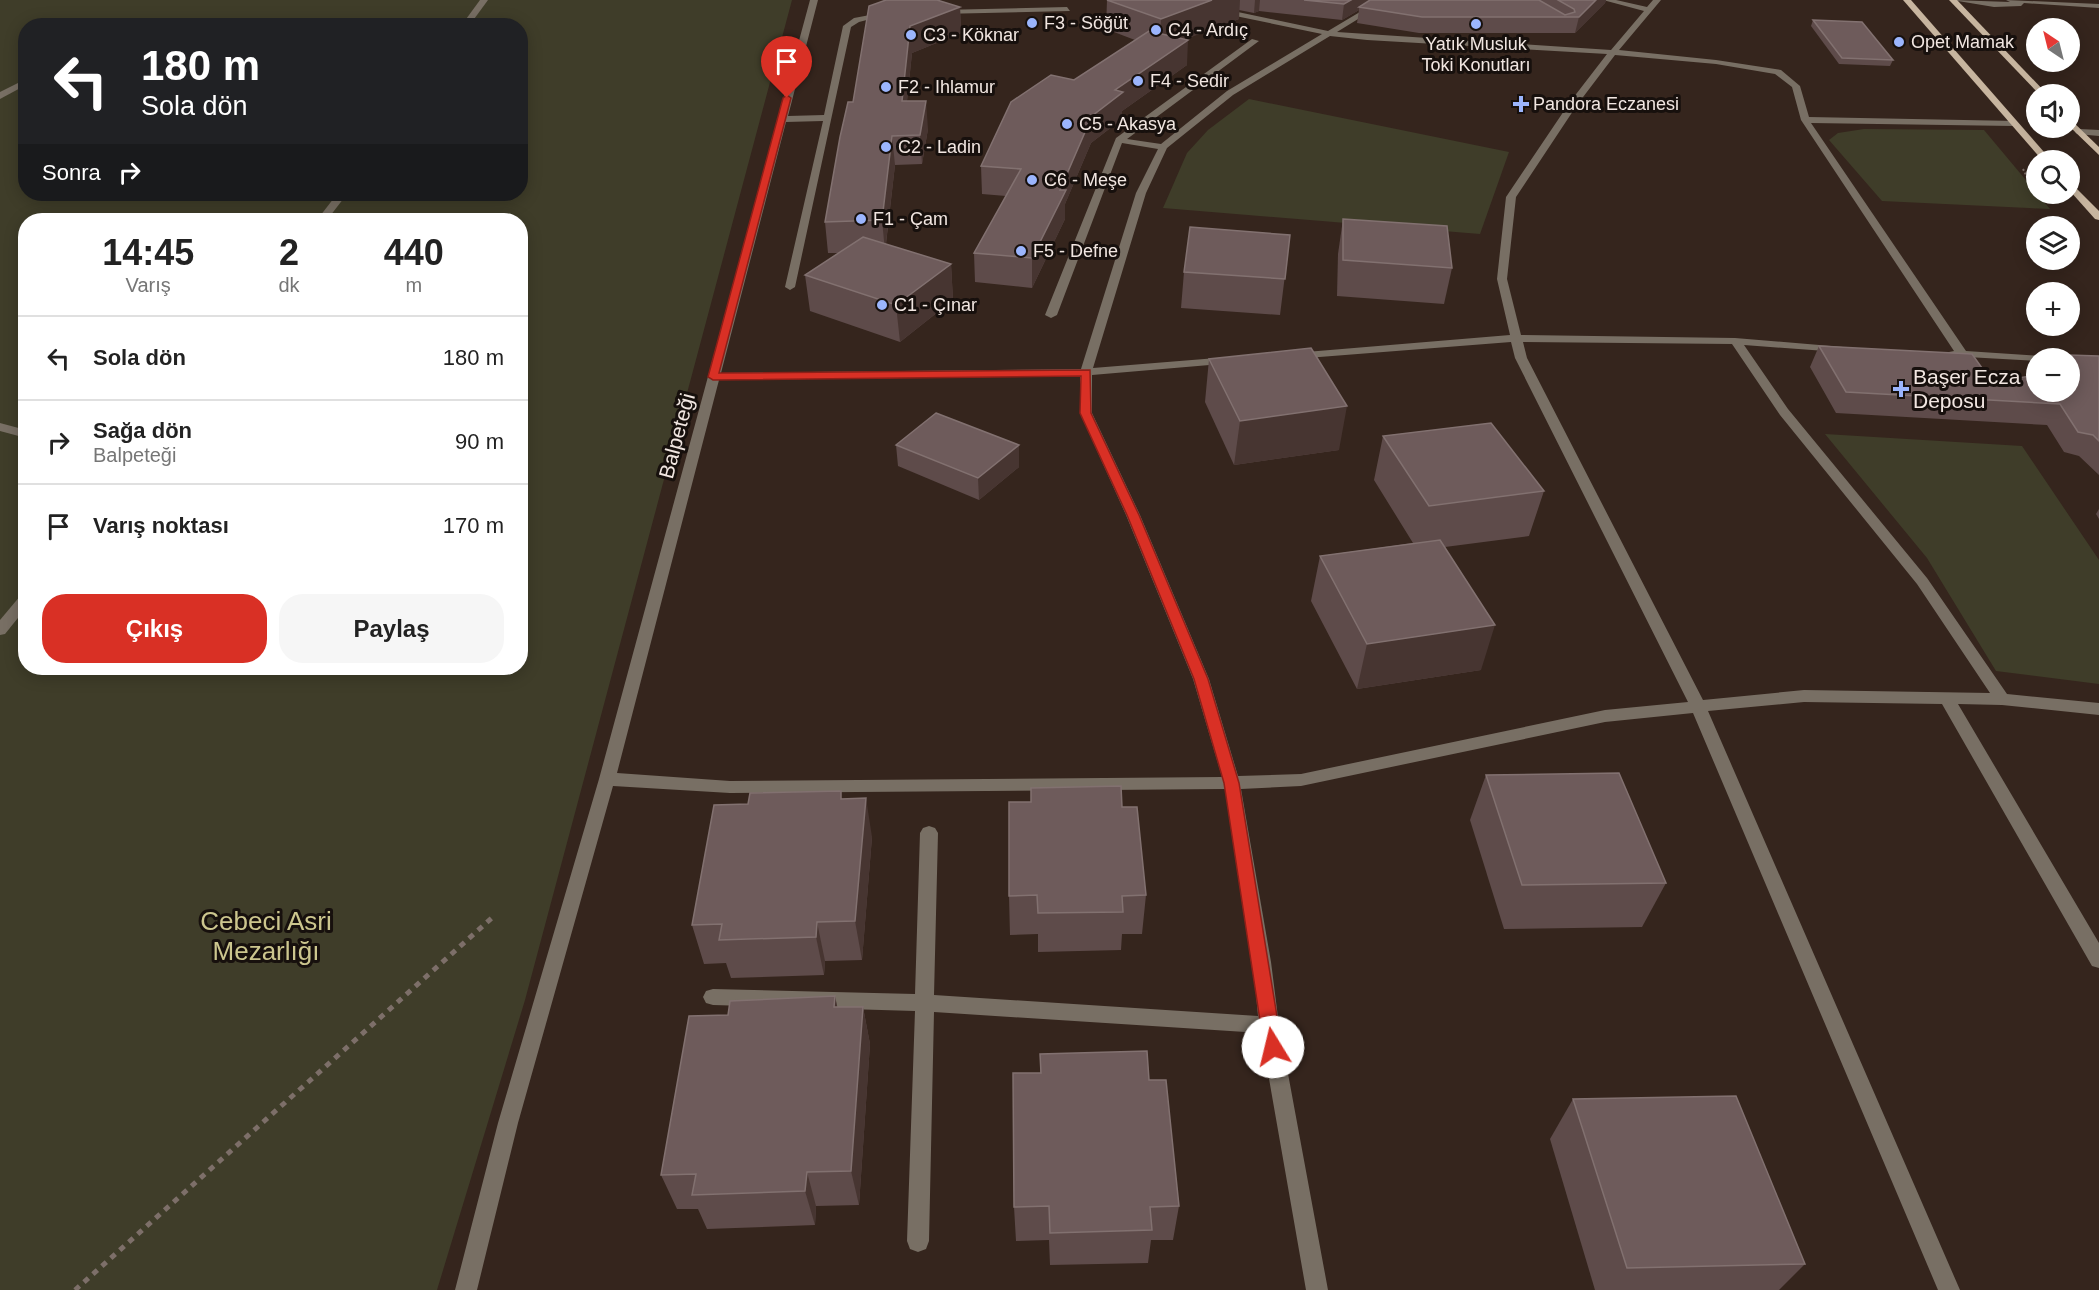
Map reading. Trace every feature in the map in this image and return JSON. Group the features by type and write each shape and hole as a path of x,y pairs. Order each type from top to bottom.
{"main road":[{"path":"1907,0 2038,150"},
{"path":"1955,0 2034,84"},
{"path":"2080,133 2099,152"},
{"path":"2080,196 2099,217"}],"street":[{"path":"471,18 484,0"},
{"name":"Balpeteği","path":"466,1290 508,1123 607,779 814,0"},
{"path":"1317,1290 1269,1025 1262,962 1232,783 1201,679 1133,515 1086,413 1086,372 1141,193 1163,147 1230,93 1385,0"},
{"path":"1607,0 1653,5"},
{"path":"1955,0 1994,5 2024,3 2099,6"},
{"path":"2010,0 2024,3"},
{"path":"1653,5 1612,52 1573,104 1511,197 1502,279 1521,358 1698,707 1949,1290"},
{"path":"929,12 1068,9"},
{"path":"1212,9 1332,33 1612,52 1716,62 1778,72 1796,86 1805,120 1962,354"},
{"path":"790,287 847,26 857,20 894,13"},
{"path":"1051,315 1119,140 1256,41"},
{"path":"0,96 18,86"},
{"path":"781,119 828,118"},
{"path":"1805,120 2013,123"},
{"path":"2080,132 2099,133"},
{"path":"1119,140 1163,147"},
{"path":"327,213 337,201"},
{"path":"1278,357 1516,338 1735,341 1855,350"},
{"path":"1735,341 1784,412 1922,581 2002,699"},
{"path":"1938,353 2026,357"},
{"path":"713,377 1086,372 1242,360"},
{"path":"0,427 18,432"},
{"path":"0,630 18,608"},
{"path":"607,779 730,787 1232,783 1301,780 1605,716 1804,696 2002,699 2099,709"},
{"path":"1946,697 2099,960"},
{"path":"918,1241 929,833"},
{"path":"713,997 923,1003 1269,1025"}],"path":[{"path":"75,1290 493,917"}],"green space":[{"name":"Cebeci Asri Mezarlığı","path":"0,0 792,0 525,1000 437,1290 0,1290"},
{"path":"1249,99 1509,152 1480,234 1163,208 1187,153 1208,130"},
{"path":"1864,129 1984,130 2026,180 2026,204 2046,204 2050,209 1882,201 1829,140 1838,133"},
{"path":"1825,434 2022,446 2099,560 2099,684 1996,671 1927,558"}],"building":[{"path":"886,0 937,0 960,7 910,26 902,101 926,101 920,135 892,136 882,220 825,222 848,102 853,102 869,6"},
{"path":"1107,0 1212,0 1161,19"},
{"path":"1304,0 1351,0 1344,4"},
{"path":"1370,0 1539,0 1565,15 1575,12 1574,9 1558,0 1596,0 1579,17 1422,17 1359,7"},
{"path":"1813,20 1862,22 1893,60 1842,58"},
{"path":"1149,31 1188,40 1115,90 1123,92 1092,116 1060,190 1066,190 1032,258 974,253 1021,169 981,166 1011,102 1051,75 1074,80"},
{"path":"1343,219 1447,226 1452,268 1343,260"},
{"path":"1190,227 1290,235 1285,279 1184,272"},
{"path":"863,237 951,264 896,305 805,275"},
{"path":"1819,346 1972,354 1992,382 2026,377 2026,402 2080,402 2080,355 2099,356 2099,441 2093,435 2078,432 2060,404 1846,392"},
{"path":"1311,348 1347,406 1240,421 1209,359"},
{"path":"936,413 1019,445 978,478 896,445"},
{"path":"1491,423 1544,491 1429,506 1383,436"},
{"path":"1440,540 1495,625 1367,644 1320,556"},
{"path":"1619,773 1666,883 1522,885 1486,775"},
{"path":"1121,786 1122,807 1137,807 1146,895 1122,896 1123,912 1038,913 1037,895 1009,896 1009,802 1031,802 1031,788"},
{"path":"841,791 841,799 866,798 855,921 817,922 816,937 719,940 722,924 692,925 714,805 748,804 750,793"},
{"path":"835,996 834,1007 863,1007 851,1171 807,1172 805,1191 692,1195 696,1174 661,1175 689,1016 728,1015 730,1001"},
{"path":"1147,1051 1149,1080 1166,1080 1179,1206 1150,1207 1152,1230 1050,1233 1049,1206 1014,1207 1013,1073 1041,1073 1040,1054"},
{"path":"1736,1096 1805,1264 1627,1268 1573,1099"}],"place":[{"name":"F3 - Söğüt","path":"1032,23"},
{"name":"Yatık Musluk Toki Konutları","path":"1476,24"},
{"name":"C4 - Ardıç","path":"1156,30"},
{"name":"C3 - Köknar","path":"911,35"},
{"name":"Opet Mamak","path":"1899,42"},
{"name":"F4 - Sedir","path":"1138,81"},
{"name":"F2 - Ihlamur","path":"886,87"},
{"name":"Pandora Eczanesi","path":"1521,104"},
{"name":"C5 - Akasya","path":"1067,124"},
{"name":"C2 - Ladin","path":"886,147"},
{"name":"C6 - Meşe","path":"1032,180"},
{"name":"F1 - Çam","path":"861,219"},
{"name":"F5 - Defne","path":"1021,251"},
{"name":"C1 - Çınar","path":"882,305"},
{"name":"Başer Ecza Deposu","path":"1901,389"}],"route":[{"path":"787,98 713,377 1086,372 1086,413 1133,515 1201,679 1232,783 1262,962 1273,1047"}]}
